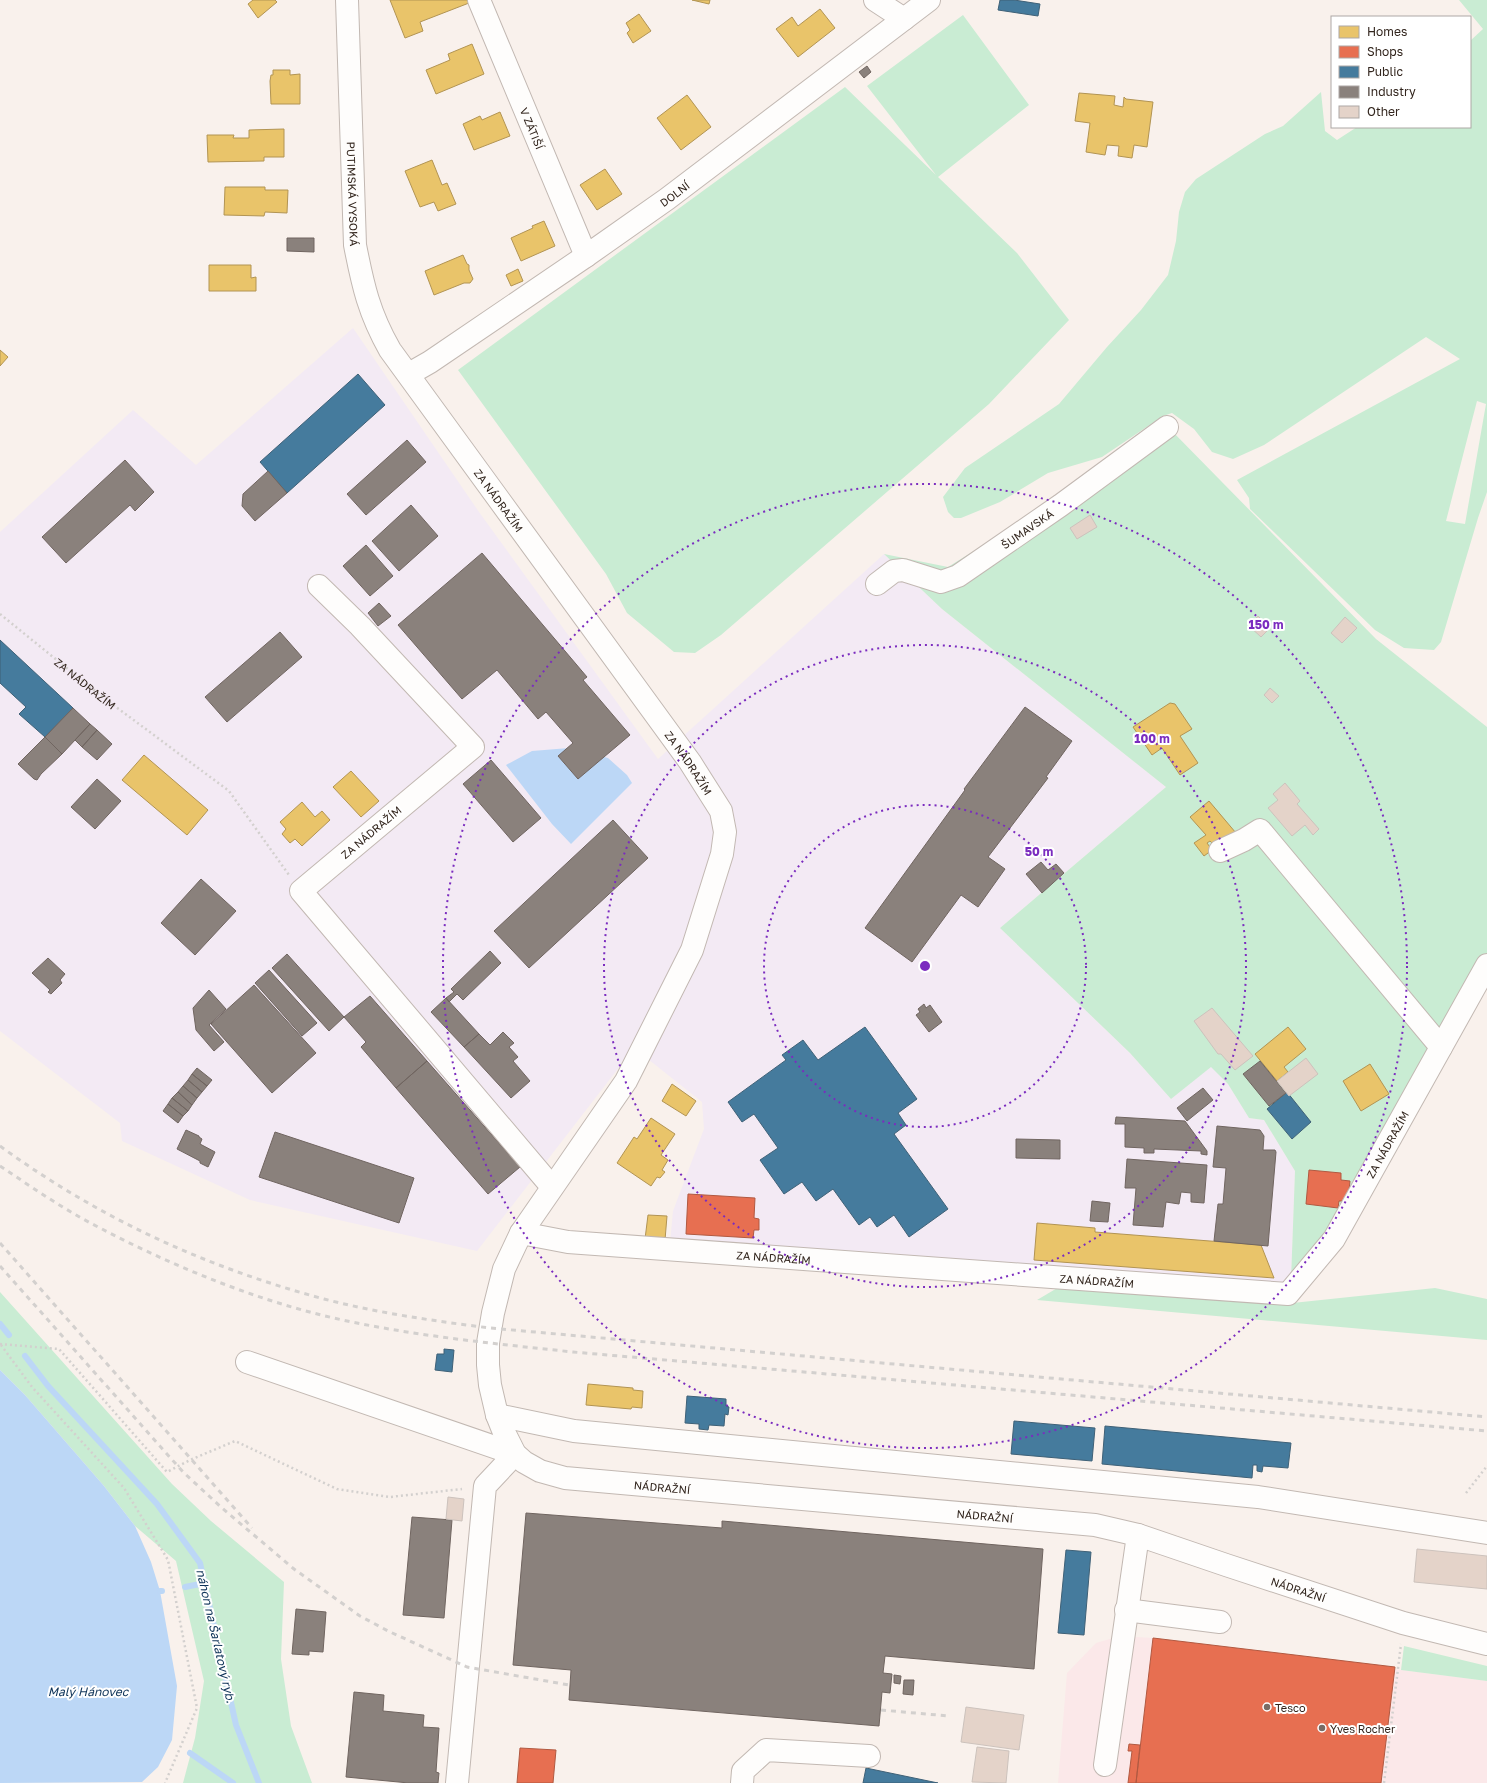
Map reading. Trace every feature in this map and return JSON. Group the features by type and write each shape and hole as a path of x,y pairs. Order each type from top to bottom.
{"street":[{"name":"PUTIMSKÁ VYSOKÁ","path":"346,0 355,244 362,280 373,316 390,350 409,374"},
{"name":"V ZÁTIŠÍ","path":"479,0 586,256"},
{"path":"875,0 904,19"},
{"name":"DOLNÍ","path":"409,374 430,362 586,256 673,194 929,0"},
{"name":"ZA NÁDRAŽÍM","path":"409,374 690,762 721,811 725,832 722,854 692,950 626,1081 552,1187 521,1233 512,1250 500,1283 488,1343 490,1385 497,1415"},
{"name":"ŠUMAVSKÁ","path":"877,584 894,570 903,570 941,582 958,576 1061,505 1167,428"},
{"name":"ZA NÁDRAŽÍM","path":"301,891 473,747 360,626 319,586"},
{"path":"1220,851 1244,840 1260,830 1441,1047"},
{"path":"301,891 552,1187"},
{"name":"ZA NÁDRAŽÍM","path":"521,1233 568,1242 1288,1294 1334,1239 1487,965"},
{"path":"248,1362 515,1454 485,1486 457,1783"},
{"path":"497,1415 574,1431 1258,1497 1487,1533"},
{"name":"NÁDRAŽNÍ","path":"497,1415 515,1454 524,1462 540,1471 565,1478 1095,1526 1138,1535 1403,1623 1487,1644"},
{"path":"1105,1765 1126,1610 1138,1535"},
{"path":"1126,1610 1220,1622"},
{"path":"742,1783 743,1771 766,1750 869,1756"}],"path":[{"name":"ZA NÁDRAŽÍM","path":"0,614 100,696 229,791 301,891"},
{"path":"0,1344 59,1349 167,1472 235,1440 337,1489 390,1497 485,1486"},
{"path":"0,1344 32,1386 124,1488 168,1560 197,1708 165,1783"},
{"path":"1466,1493 1487,1466"},
{"path":"1384,1783 1401,1642"}],"shaded area":[{"path":"353,328 479,512 658,759 884,554 942,609 1166,787 1000,928 1130,1053 1171,1099 1211,1066 1228,1084 1249,1118 1264,1120 1295,1171 1291,1280 1270,1288 670,1243 673,1211 704,1129 702,1102 634,1048 477,1251 250,1200 122,1141 120,1123 0,1031 0,532 133,410 196,465"},
{"path":"1120,1636 1153,1638 1487,1681 1487,1783 1058,1783 1067,1673 1096,1643"}],"green space":[{"path":"1459,0 1487,0 1487,492 1441,642 1434,650 1404,648 1375,630 1250,509 1249,498 1237,480 1460,359 1426,337 1264,445 1233,459 1212,452 1194,429 1172,413 1163,416 1102,457 1048,473 1000,502 961,518 954,518 948,512 943,497 965,468 1059,404 1107,347 1141,310 1168,275 1176,241 1179,212 1185,192 1196,179 1265,134 1283,126 1321,92 1325,131 1337,140 1355,128 1471,128 1471,40 1483,29","holes":["1477,401 1486,404 1465,524 1446,521"]},
{"path":"963,15 1029,105 938,177 1017,253 1069,320 989,404 721,635 695,653 674,652 627,613 606,574 458,370 845,87 936,175 867,86"},
{"path":"1170,429 1376,639 1487,727 1487,965 1362,1191 1291,1280 1295,1171 1264,1120 1249,1118 1228,1084 1211,1067 1171,1099 1130,1053 1000,928 1166,787 942,609 884,554 948,567"},
{"path":"1059,1287 1283,1304 1435,1288 1487,1299 1487,1340 1037,1300"},
{"path":"0,1292 172,1484 211,1521 284,1582 281,1659 291,1726 312,1783 183,1783 195,1738 204,1681 176,1561 135,1526 104,1486 25,1395 0,1370"},
{"path":"1404,1646 1487,1666 1487,1681 1401,1670"}],"water":[{"path":"569,748 608,758 627,775 632,783 571,844 552,824 506,765 532,751"},
{"name":"Malý Hánovec","path":"0,1370 25,1395 104,1486 135,1526 151,1562 160,1591 177,1686 172,1740 158,1767 142,1782 0,1783"}],"building: Homes":[{"path":"253,0 275,0 277,2 258,18 248,4"},
{"path":"390,0 468,0 469,3 420,22 423,31 405,38"},
{"path":"692,0 710,0 709,4"},
{"path":"820,9 835,28 798,57 776,29 792,17 798,26"},
{"path":"639,14 651,31 633,43 627,33 630,30 626,23"},
{"path":"472,44 484,74 436,94 426,70 450,60 448,54"},
{"path":"273,70 290,70 290,75 300,74 300,104 271,104 270,81 271,75 273,75"},
{"path":"1079,93 1115,96 1114,105 1123,107 1124,97 1126,99 1153,102 1147,147 1134,145 1132,158 1118,156 1119,146 1107,145 1105,155 1086,152 1090,123 1075,121"},
{"path":"687,95 711,127 681,150 657,118"},
{"path":"500,112 510,136 474,150 463,124 480,116 482,120"},
{"path":"284,129 284,157 264,157 264,161 208,162 207,135 234,135 233,138 249,138 249,130"},
{"path":"432,160 442,185 447,183 456,204 438,211 434,202 420,207 405,171"},
{"path":"605,169 622,194 597,210 580,185"},
{"path":"225,187 265,187 265,190 288,190 287,213 265,212 264,216 224,215"},
{"path":"544,221 555,246 521,261 511,238"},
{"path":"463,255 467,264 469,265 469,270 473,279 470,283 464,283 434,295 425,271"},
{"path":"209,265 251,265 251,278 256,277 256,291 209,291"},
{"path":"518,269 523,281 511,286 506,275"},
{"path":"0,350 8,357 0,366"},
{"path":"1170,703 1175,704 1192,729 1180,736 1198,763 1180,775 1162,748 1152,755 1133,727"},
{"path":"144,755 208,810 187,835 122,780"},
{"path":"351,771 379,801 361,817 333,787"},
{"path":"1209,801 1236,833 1217,848 1210,841 1207,843 1212,850 1204,856 1194,843 1206,835 1190,817"},
{"path":"302,802 315,817 322,811 330,820 302,846 295,839 290,843 282,834 286,829 280,822"},
{"path":"1288,1027 1306,1049 1284,1067 1288,1072 1277,1081 1255,1054"},
{"path":"1370,1064 1389,1094 1361,1111 1343,1081"},
{"path":"672,1084 696,1101 686,1116 662,1101"},
{"path":"651,1118 675,1134 661,1155 668,1160 662,1170 665,1172 660,1178 657,1177 651,1186 617,1163 634,1137 637,1139"},
{"path":"648,1215 667,1216 665,1240 645,1239"},
{"path":"1037,1223 1095,1228 1095,1232 1261,1245 1274,1278 1034,1260"},
{"path":"588,1384 633,1388 633,1390 643,1391 642,1408 632,1407 631,1409 586,1405"}],"building: Shops":[{"path":"1309,1170 1341,1173 1341,1180 1350,1181 1348,1201 1339,1201 1338,1208 1306,1204"},
{"path":"688,1194 755,1198 754,1218 759,1219 759,1230 754,1230 753,1238 686,1234"},
{"name":"Tesco","path":"1153,1638 1395,1667 1381,1783 1136,1783"},
{"path":"1129,1744 1140,1745 1136,1783 1128,1783 1132,1751 1128,1751"},
{"path":"520,1748 556,1750 553,1783 517,1783"}],"building: Public":[{"path":"1000,0 1014,0 1040,4 1038,16 998,10"},
{"path":"358,374 385,405 287,493 260,462"},
{"path":"0,640 73,708 45,737 19,714 26,707 0,683"},
{"path":"865,1027 917,1099 898,1113 906,1125 894,1134 948,1209 909,1237 894,1215 877,1227 870,1217 859,1225 833,1189 816,1201 802,1182 784,1194 760,1160 778,1148 754,1114 742,1122 728,1102 786,1060 782,1055 803,1040 818,1060"},
{"path":"1287,1092 1311,1122 1292,1139 1267,1109"},
{"path":"444,1349 454,1350 452,1372 435,1370 437,1354 444,1354"},
{"path":"687,1396 726,1399 726,1406 729,1407 728,1415 725,1414 724,1426 709,1425 708,1430 699,1429 699,1424 685,1423"},
{"path":"1014,1421 1095,1428 1092,1461 1011,1454"},
{"path":"1105,1426 1291,1443 1288,1468 1263,1466 1262,1472 1257,1471 1257,1465 1253,1465 1252,1478 1102,1464"},
{"path":"1066,1550 1091,1552 1084,1635 1058,1633"},
{"path":"866,1768 938,1783 863,1783"}],"building: Industry":[{"path":"867,66 871,72 864,78 859,72"},
{"path":"287,238 314,238 314,252 287,251"},
{"path":"407,440 426,462 366,515 347,494"},
{"path":"125,460 154,492 135,511 130,505 66,563 42,537"},
{"path":"268,471 287,493 255,521 242,506 243,494"},
{"path":"411,505 438,536 399,571 372,541"},
{"path":"366,545 393,576 370,596 343,566"},
{"path":"482,553 587,677 583,680 630,735 578,779 558,756 573,743 546,712 538,719 497,670 462,699 398,625"},
{"path":"379,603 391,616 378,626 368,613"},
{"path":"280,632 302,657 227,722 205,697"},
{"path":"1025,707 1072,741 1046,777 1048,778 988,857 1005,869 978,907 961,895 912,962 865,928 965,790 964,789"},
{"path":"73,708 90,724 62,754 45,737"},
{"path":"90,724 97,730 82,747 75,740"},
{"path":"97,730 112,744 97,760 82,747"},
{"path":"45,737 62,754 41,774 37,780 18,764"},
{"path":"491,760 541,818 513,842 463,784"},
{"path":"97,779 121,801 95,829 71,807"},
{"path":"613,820 648,858 529,968 494,931"},
{"path":"1041,862 1048,870 1056,864 1064,873 1042,893 1026,874"},
{"path":"201,879 236,911 195,955 161,923"},
{"path":"490,951 501,963 463,1000 457,994 449,1002 446,998 454,992 451,989"},
{"path":"287,954 344,1017 329,1031 272,968"},
{"path":"48,958 65,974 60,980 62,983 51,994 48,992 50,990 32,973"},
{"path":"269,970 317,1023 302,1036 255,983"},
{"path":"254,985 316,1053 272,1093 211,1024"},
{"path":"209,990 226,1009 209,1025 224,1042 214,1051 196,1030 193,1008"},
{"path":"370,996 427,1061 396,1088 361,1047 366,1042 344,1017"},
{"path":"446,998 479,1034 464,1047 431,1012"},
{"path":"924,1004 926,1008 930,1005 942,1022 929,1032 916,1015 920,1012 918,1009"},
{"path":"503,1032 514,1043 509,1047 518,1057 513,1061 530,1081 511,1098 464,1047 479,1034 490,1045"},
{"path":"427,1061 520,1167 488,1194 396,1088"},
{"path":"1260,1061 1286,1093 1269,1106 1243,1074"},
{"path":"197,1068 212,1080 207,1086 192,1074"},
{"path":"192,1074 207,1086 202,1092 188,1080"},
{"path":"188,1080 202,1092 197,1098 183,1086"},
{"path":"183,1086 197,1098 192,1105 178,1092"},
{"path":"1203,1088 1213,1100 1187,1121 1177,1108"},
{"path":"178,1092 192,1105 188,1111 172,1098"},
{"path":"172,1098 188,1111 183,1116 168,1104"},
{"path":"168,1104 183,1116 178,1123 163,1111"},
{"path":"1116,1117 1185,1121 1207,1151 1207,1155 1201,1154 1201,1151 1154,1149 1154,1153 1144,1153 1144,1148 1125,1147 1125,1124 1115,1124"},
{"path":"1217,1126 1260,1130 1264,1136 1263,1150 1275,1150 1276,1152 1268,1246 1214,1241 1218,1204 1223,1204 1226,1168 1213,1167"},
{"path":"186,1130 199,1136 202,1139 200,1144 215,1152 208,1167 177,1149"},
{"path":"275,1132 414,1178 399,1223 259,1177"},
{"path":"1016,1139 1060,1140 1060,1159 1016,1158"},
{"path":"1127,1159 1207,1165 1204,1203 1191,1202 1191,1193 1181,1192 1179,1204 1166,1202 1163,1227 1133,1225 1136,1188 1125,1188"},
{"path":"1092,1201 1110,1203 1108,1222 1090,1221"},
{"path":"526,1513 722,1528 722,1521 1043,1549 1034,1669 885,1656 883,1673 892,1674 890,1693 882,1692 879,1726 569,1700 571,1670 513,1665"},
{"path":"412,1517 452,1520 444,1618 403,1615"},
{"path":"296,1609 326,1612 323,1652 309,1651 309,1655 292,1654"},
{"path":"894,1675 901,1676 900,1684 894,1683"},
{"path":"904,1680 914,1680 913,1695 903,1694"},
{"path":"354,1692 384,1695 383,1711 424,1715 423,1727 439,1728 436,1772 439,1773 438,1783 409,1783 346,1777"}],"building: Other":[{"path":"1090,515 1097,527 1077,539 1070,528"},
{"path":"1258,616 1270,628 1261,637 1249,626"},
{"path":"1345,617 1357,628 1342,643 1331,633"},
{"path":"1270,688 1279,696 1272,703 1264,695"},
{"path":"1285,783 1300,801 1297,804 1319,829 1313,835 1305,825 1292,836 1268,808 1278,800 1273,794"},
{"path":"1212,1008 1253,1056 1235,1070 1221,1054 1218,1054 1194,1021"},
{"path":"1306,1058 1318,1074 1289,1096 1277,1081"},
{"path":"448,1497 464,1499 462,1521 446,1519"},
{"path":"1417,1549 1487,1556 1487,1589 1414,1582"},
{"path":"966,1707 1024,1715 1019,1750 961,1742"},
{"path":"977,1747 1009,1751 1006,1783 972,1782"}],"waterway":[{"name":"náhon na Šarlatový ryb.","path":"0,1324 9,1335"},
{"name":"náhon na Šarlatový ryb.","path":"25,1356 48,1386 157,1504 200,1563 236,1725 259,1783"},
{"path":"185,1587 205,1583"},
{"path":"190,1753 233,1783"}],"railway":[{"path":"0,1146 37,1172 76,1196 154,1238 195,1256 237,1272 324,1299 385,1312 490,1328 1487,1417"},
{"path":"0,1166 76,1215 128,1242 182,1267 265,1299 321,1315 383,1328 446,1338 573,1352 1487,1431"},
{"path":"0,1243 252,1528"},
{"path":"0,1266 183,1472 222,1508 294,1569 360,1616 388,1631 467,1667 569,1685"},
{"path":"881,1710 949,1716"}],"place":[{"name":"Tesco","path":"1267,1707"},
{"name":"Yves Rocher","path":"1322,1728"}]}
